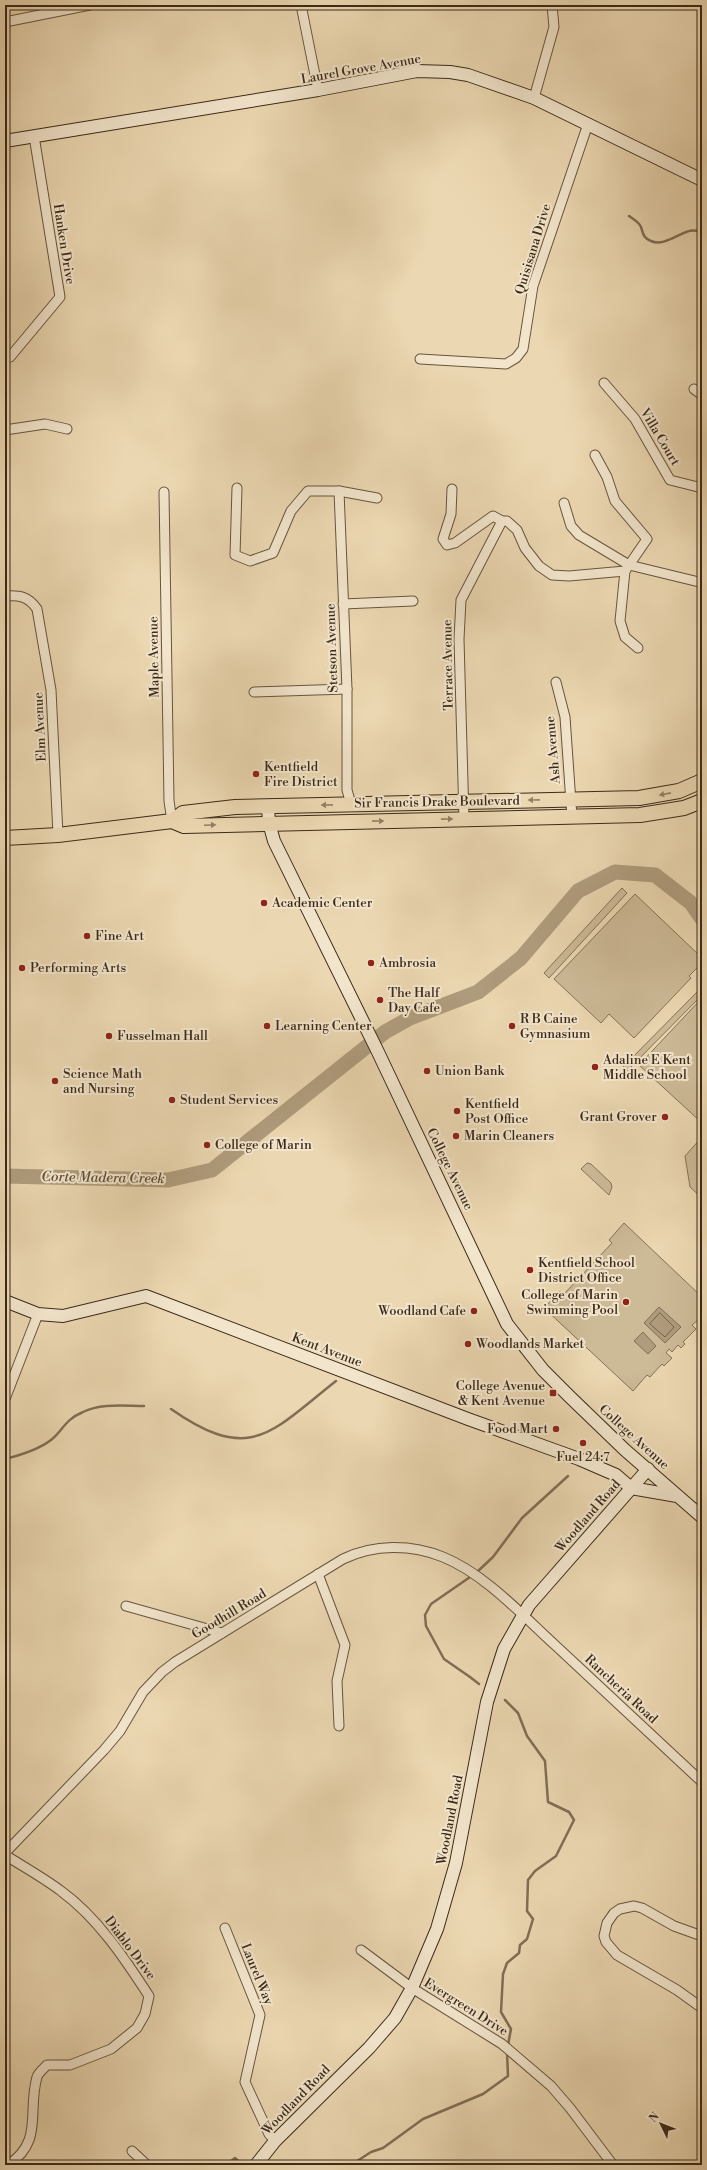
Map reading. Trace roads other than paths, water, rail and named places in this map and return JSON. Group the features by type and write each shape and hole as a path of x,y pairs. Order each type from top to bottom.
{"main road":[{"name":"Sir Francis Drake Boulevard","path":"172,822 183,813 204,809 268,806 571,800 656,796 679,791 702,781"},
{"name":"Sir Francis Drake Boulevard","path":"5,838 58,835 172,822 184,826 572,817 659,813 684,808 702,801"}],"street":[{"path":"5,22 90,5"},
{"path":"302,5 318,90"},
{"path":"534,98 554,27 552,5"},
{"name":"Laurel Grove Avenue","path":"5,142 318,90 417,71 438,71 468,75 534,98 702,180"},
{"name":"Quisisana Drive","path":"420,359 506,364 516,358 523,349 533,286 588,124"},
{"name":"Hanken Drive","path":"5,359 10,357 60,297 34,136"},
{"name":"Villa Court","path":"604,383 635,419 670,480 702,488"},
{"path":"694,389 702,394"},
{"path":"5,430 45,424 67,429"},
{"path":"595,455 607,478 616,501 647,539 627,568 620,621 625,637 638,648"},
{"path":"237,488 235,555 250,562 273,553 291,511 308,491 339,490 377,498"},
{"path":"452,489 451,514 443,539 447,545 455,543 490,516 496,516 502,521 507,521 517,530 525,548 538,566 552,575 569,576 627,568 699,582"},
{"name":"Stetson Avenue","path":"339,490 347,689 347,784 351,804"},
{"name":"Maple Avenue","path":"164,492 169,794 172,822"},
{"path":"564,503 571,526 578,535 627,568"},
{"name":"Terrace Avenue","path":"464,819 459,639 461,600 502,521"},
{"name":"Elm Avenue","path":"5,596 25,597 29,599 37,609 51,690 58,835"},
{"path":"343,604 413,602"},
{"name":"Ash Avenue","path":"556,682 565,717 572,817"},
{"path":"254,692 347,689"},
{"name":"College Avenue","path":"268,806 269,824 274,841 366,1028 507,1324 543,1370 625,1450 702,1517"},
{"name":"Kent Avenue","path":"5,1301 38,1314 63,1316 146,1296 468,1419 579,1459 616,1475 631,1488"},
{"path":"5,1399 38,1314"},
{"name":"Woodland Road","path":"256,2165 275,2141 369,2048 394,2018 412,1988 437,1929 456,1863 491,1685 504,1649 522,1615 648,1469"},
{"path":"631,1488 677,1496"},
{"name":"Goodhill Road","path":"5,1854 104,1750 120,1731 143,1692 162,1672 175,1662 222,1633 355,1553 367,1549 392,1547 430,1553 454,1562 471,1572 522,1615"},
{"path":"318,1574 346,1645 337,1681 339,1726"},
{"path":"126,1606 222,1633"},
{"name":"Rancheria Road","path":"522,1615 702,1782"},
{"name":"Diablo Drive","path":"5,1854 62,1892 96,1924 131,1968 149,1996 145,2014 137,2028 112,2049 70,2065 46,2065 37,2076 30,2140 17,2159 8,2165"},
{"path":"702,1936 674,1926 642,1908 634,1906 620,1909 614,1913 607,1923 604,1936 606,1942 617,1955 677,1990 702,2008"},
{"name":"Laurel Way","path":"225,1928 260,2015 245,2082 269,2134 275,2141"},
{"name":"Evergreen Drive","path":"361,1950 412,1988 502,2044 556,2091 613,2165"},
{"path":"132,2151 147,2165"}],"water":[{"path":"659,1307 681,1327 665,1343 644,1323"},
{"path":"643,1332 656,1346 648,1354 634,1341"}],"waterway":[{"path":"629,216 639,224 645,237 651,241 664,241 691,231 697,231 702,234"},
{"name":"Corte Madera Creek","path":"5,1176 168,1180 212,1170 385,1032 410,1018 478,992 521,958 578,891 615,872 655,875 691,903 702,919"},
{"path":"171,1409 198,1426 221,1435 241,1438 259,1435 276,1427 294,1415 336,1381"},
{"path":"5,1459 41,1447 55,1437 72,1418 90,1409 105,1406 144,1406"},
{"path":"477,1572 493,1557 522,1518 568,1476"},
{"path":"473,1575 431,1604 425,1615 426,1626 444,1659 479,1684"},
{"path":"505,1700 518,1713 527,1736 545,1761 548,1802 569,1812 574,1820 556,1856 535,1871 528,1880 527,1911 533,1919 527,1939 520,1945 519,1953 507,1963 503,1974 501,2012 511,2029 508,2045"},
{"path":"351,2165 371,2152 383,2148 423,2119 483,2094 508,2076 507,2052"},
{"path":"226,2165 235,2158 243,2165"}],"place":[{"name":"Kentfield Fire District","path":"256,774"},
{"name":"Academic Center","path":"264,903"},
{"name":"Fine Art","path":"87,936"},
{"name":"Ambrosia","path":"371,963"},
{"name":"Performing Arts","path":"22,968"},
{"name":"The Half Day Cafe","path":"380,1000"},
{"name":"Learning Center","path":"267,1026"},
{"name":"R B Caine Gymnasium","path":"512,1026"},
{"name":"Fusselman Hall","path":"109,1036"},
{"name":"Adaline E Kent Middle School","path":"595,1067"},
{"name":"Union Bank","path":"427,1071"},
{"name":"Science Math and Nursing","path":"55,1081"},
{"name":"Student Services","path":"172,1100"},
{"name":"Kentfield Post Office","path":"457,1111"},
{"name":"Grant Grover","path":"665,1117"},
{"name":"Marin Cleaners","path":"456,1136"},
{"name":"College of Marin","path":"207,1145"},
{"name":"Kentfield School District Office","path":"530,1270"},
{"name":"College of Marin Swimming Pool","path":"626,1302"},
{"name":"Woodland Cafe","path":"474,1311"},
{"name":"Woodlands Market","path":"468,1344"},
{"name":"College Avenue & Kent Avenue","path":"553,1393"},
{"name":"Food Mart","path":"556,1429"},
{"name":"Fuel 24:7","path":"583,1443"}]}
